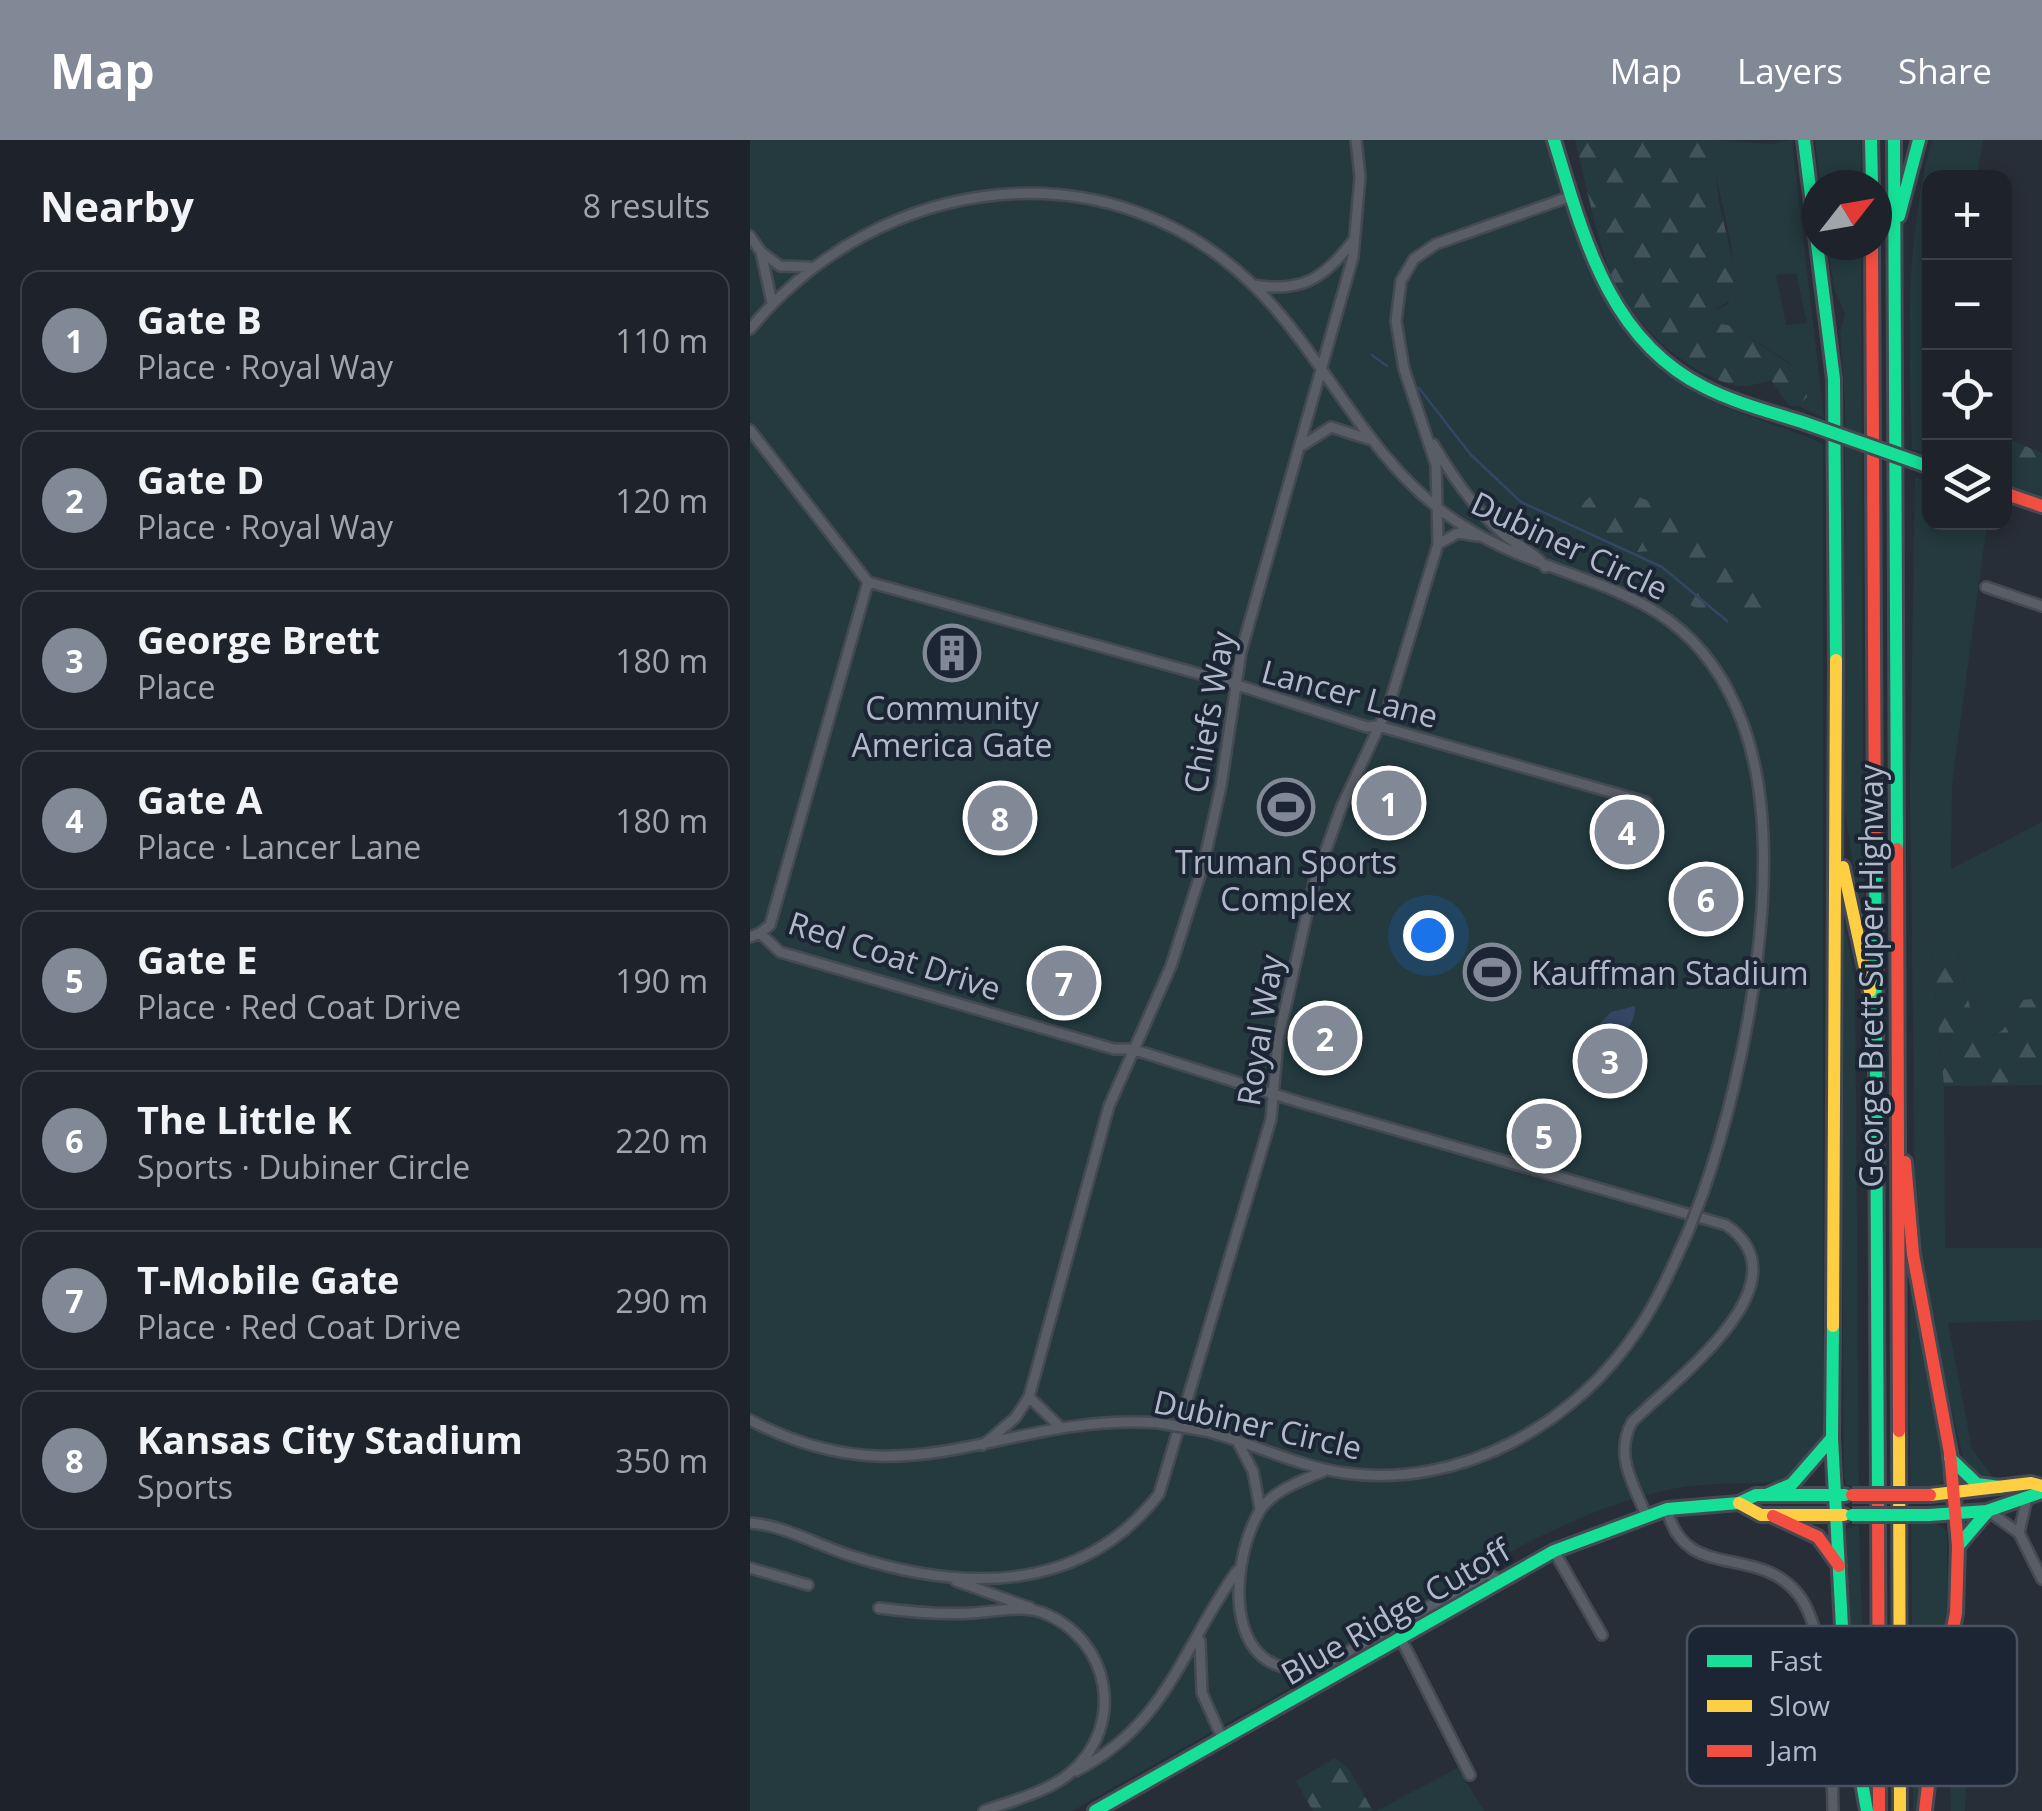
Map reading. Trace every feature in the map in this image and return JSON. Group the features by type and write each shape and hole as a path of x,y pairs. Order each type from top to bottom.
{"main road":[{"path":"1554,140 1609,299 1643,344 1704,388 1922,464"},
{"path":"1804,140 1834,378 1837,840 1832,1438 1842,1626"},
{"path":"1871,140 1872,170"},
{"name":"George Brett Super Highway","path":"1894,140 1899,1626"},
{"path":"1894,229 1920,140"},
{"name":"George Brett Super Highway","path":"1872,260 1878,1626"},
{"path":"2012,496 2042,506"},
{"path":"1837,840 1876,1014"},
{"path":"1898,1120 1909,1186 1913,1254 1950,1458 1958,1546 1953,1626"},
{"path":"1766,1495 1792,1484 1832,1438"},
{"path":"1950,1458 1977,1484 2000,1487"},
{"name":"Blue Ridge Cutoff","path":"1095,1811 1554,1551 1646,1515 1667,1509 1739,1503 1766,1495 1952,1494 2032,1482 2042,1489 2026,1502 1954,1516 1774,1516 1756,1514 1739,1503"},
{"path":"1958,1546 1988,1510"},
{"path":"1774,1516 1818,1536 1839,1566"},
{"path":"1863,1786 1867,1811"},
{"name":"George Brett Super Highway","path":"1879,1786 1879,1811"},
{"name":"George Brett Super Highway","path":"1900,1786 1900,1811"},
{"path":"1925,1811 1928,1786"}],"street":[{"name":"Chiefs Way","path":"982,1446 1015,1418 1029,1397 1109,1106 1171,966 1201,874 1217,808 1240,652 1322,372 1355,239 1360,177 1356,140"},
{"name":"Dubiner Circle","path":"750,328 811,266 864,232 916,210 976,196 1042,194 1136,212 1199,243 1252,284 1294,331 1370,440 1438,507 1488,540 1546,568 1631,594 1680,629 1726,687 1750,746 1760,822 1757,947 1738,1078 1703,1192 1655,1302 1628,1343 1590,1386 1533,1432 1480,1458 1415,1474 1369,1475 1326,1470 1205,1431 1117,1420 1060,1427 982,1446 902,1458 848,1456 804,1445 750,1420"},
{"name":"Royal Way","path":"750,1523 763,1524 888,1568 947,1578 1038,1572 1108,1546 1137,1523 1159,1494 1271,1119 1272,1092 1301,927 1341,808 1389,705 1438,544 1436,465 1404,369 1396,295 1406,270 1436,244 1572,196"},
{"path":"750,236 761,252 780,266 811,266"},
{"path":"1252,284 1290,288 1307,284 1333,268 1355,239"},
{"path":"761,252 772,303"},
{"path":"1299,449 1319,431 1331,427 1343,427 1370,440"},
{"path":"750,430 868,582 770,925 755,935"},
{"path":"1427,433 1475,507 1505,536 1538,556 1546,568"},
{"path":"1438,544 1458,534 1488,540"},
{"name":"Lancer Lane","path":"868,582 1366,727 1378,726 1646,802"},
{"path":"1986,588 2042,606"},
{"name":"Red Coat Drive","path":"755,935 788,954 1114,1048 1132,1049 1718,1220 1738,1234 1750,1253 1751,1269 1736,1317 1719,1341 1632,1422 1624,1438 1624,1460 1646,1515"},
{"path":"1029,1397 1060,1427"},
{"path":"984,1811 1100,1758 1154,1709 1237,1571 1260,1509 1253,1471 1236,1438"},
{"path":"1260,1509 1288,1487 1326,1470"},
{"path":"2019,1534 2026,1502"},
{"path":"1667,1509 1677,1535 1697,1555 1758,1566 1787,1583 1806,1605 1815,1626"},
{"path":"1988,1510 2019,1534 2042,1579"},
{"path":"750,1514 763,1524"},
{"path":"1554,1551 1602,1635"},
{"path":"750,1568 808,1585"},
{"path":"1237,1571 1238,1610 1253,1647 1283,1666 1324,1665 1487,1574 1503,1581"},
{"path":"947,1578 1038,1611 1079,1635 1103,1676 1107,1702 1091,1748 1068,1774"},
{"path":"879,1608 928,1614 1038,1611"},
{"path":"1200,1638 1202,1693 1223,1740"},
{"path":"1402,1640 1470,1775"},
{"path":"1830,1786 1832,1811"}],"green space":[{"name":"Truman Sports Complex","path":"750,140 1546,140 1582,251 1616,318 1639,348 1667,374 1701,396 1823,444 1823,1444 1795,1474 1780,1482 1672,1489 1628,1500 1539,1537 1327,1658 1305,1679 1072,1811 750,1811"},
{"path":"1575,140 1712,140 1719,202 1740,293 1706,316 1714,323 1733,326 1807,376 1807,397 1798,406 1789,405 1771,380 1738,386 1700,371 1667,348 1638,319 1610,272"},
{"path":"1712,140 1771,144 1792,140 1802,260 1806,260 1824,418 1798,406 1807,397 1790,363 1733,326 1714,323 1705,315 1728,304 1732,285 1731,244","holes":["1796,273 1807,323 1786,325 1776,275"]},
{"path":"1815,140 1861,140 1861,170 1818,170"},
{"path":"1932,140 1983,140 1978,170 1925,170"},
{"path":"1922,185 1922,453 1912,449 1910,332"},
{"path":"1830,260 1861,260 1864,935 1844,806 1845,402 1840,332 1845,314 1835,291"},
{"path":"2012,441 2042,453 2042,496 2012,486"},
{"path":"1915,477 1922,480 1922,530 1986,530 1952,785 1951,869 2042,822 2042,998 2021,1000 2003,1030 1978,1044 1954,934 1930,939 1944,1086 1945,1248 2042,1248 2042,1320 1948,1323 1972,1449 1996,1482 1974,1472 1964,1461 1920,1278 1915,1209 1910,783"},
{"path":"1612,488 1661,506 1709,533 1751,568 1781,609 1745,638 1710,607 1699,609 1688,604 1677,564 1662,550 1638,552 1580,522 1584,503"},
{"path":"1840,899 1855,980 1859,1487 1847,1485 1844,1477"},
{"path":"1954,934 1978,1044 2003,1030 2021,1000 2042,998 2042,1085 1944,1086 1930,939"},
{"path":"1910,1276 1946,1477 1936,1488 1910,1485"},
{"path":"1859,1524 1862,1626 1846,1626 1844,1530"},
{"path":"1911,1524 1936,1524 1947,1531 1946,1626 1912,1626"},
{"path":"1335,1758 1349,1769 1373,1811 1313,1811 1296,1781"},
{"path":"1458,1768 1484,1811 1376,1811"},
{"path":"1913,1786 1924,1786 1920,1811 1913,1811"},
{"path":"1951,1786 1966,1786 1965,1811 1951,1811"}],"water":[{"path":"1635,1006 1626,1031 1589,1067 1573,1052 1611,1012"}],"waterway":[{"path":"1372,355 1387,366"},
{"path":"1419,388 1471,455 1521,502 1662,567 1727,621"}],"traffic: fast":[{"path":"1554,140 1576,212 1604,281 1644,342 1671,367 1704,387 1805,423"},
{"path":"1804,140 1834,379 1836,660"},
{"path":"1871,140 1872,170"},
{"path":"1894,140 1897,849"},
{"path":"1899,216 1919,140"},
{"path":"1805,423 1922,464"},
{"path":"1875,839 1878,1503"},
{"path":"1833,1326 1832,1438 1842,1626"},
{"path":"1766,1495 1792,1484 1832,1438"},
{"path":"1950,1458 1977,1484 2000,1487"},
{"path":"1929,1515 1987,1511 2042,1492"},
{"path":"1095,1811 1554,1551 1667,1509 1739,1503 1756,1495 1845,1495"},
{"path":"1958,1546 1988,1511"},
{"path":"1852,1515 1929,1515"},
{"path":"1863,1786 1867,1811"}],"traffic: slow":[{"path":"1833,1326 1836,660"},
{"path":"1843,867 1870,991"},
{"path":"1899,1431 1900,1626"},
{"path":"1930,1495 2031,1483 2042,1486"},
{"path":"1739,1503 1761,1515 1844,1515"},
{"path":"1900,1786 1900,1811"}],"traffic: jam":[{"path":"1872,260 1875,839"},
{"path":"2012,496 2042,506"},
{"path":"1897,849 1899,1431"},
{"path":"1905,1162 1913,1254 1950,1453 1958,1546 1953,1626"},
{"path":"1852,1495 1930,1495"},
{"path":"1878,1503 1878,1626"},
{"path":"1773,1516 1818,1537 1839,1566"},
{"path":"1879,1786 1879,1811"},
{"path":"1925,1811 1928,1786"}],"place":[{"name":"Community America Gate","path":"952,653"},
{"name":"Gate B","path":"1389,803"},
{"name":"Truman Sports Complex","path":"1286,807"},
{"name":"Kansas City Stadium","path":"1000,818"},
{"name":"Gate A","path":"1627,832"},
{"name":"The Little K","path":"1706,899"},
{"name":"Kauffman Stadium","path":"1492,972"},
{"name":"T-Mobile Gate","path":"1064,983"},
{"name":"Gate D","path":"1325,1038"},
{"name":"George Brett","path":"1610,1061"},
{"name":"Gate E","path":"1544,1136"}]}
